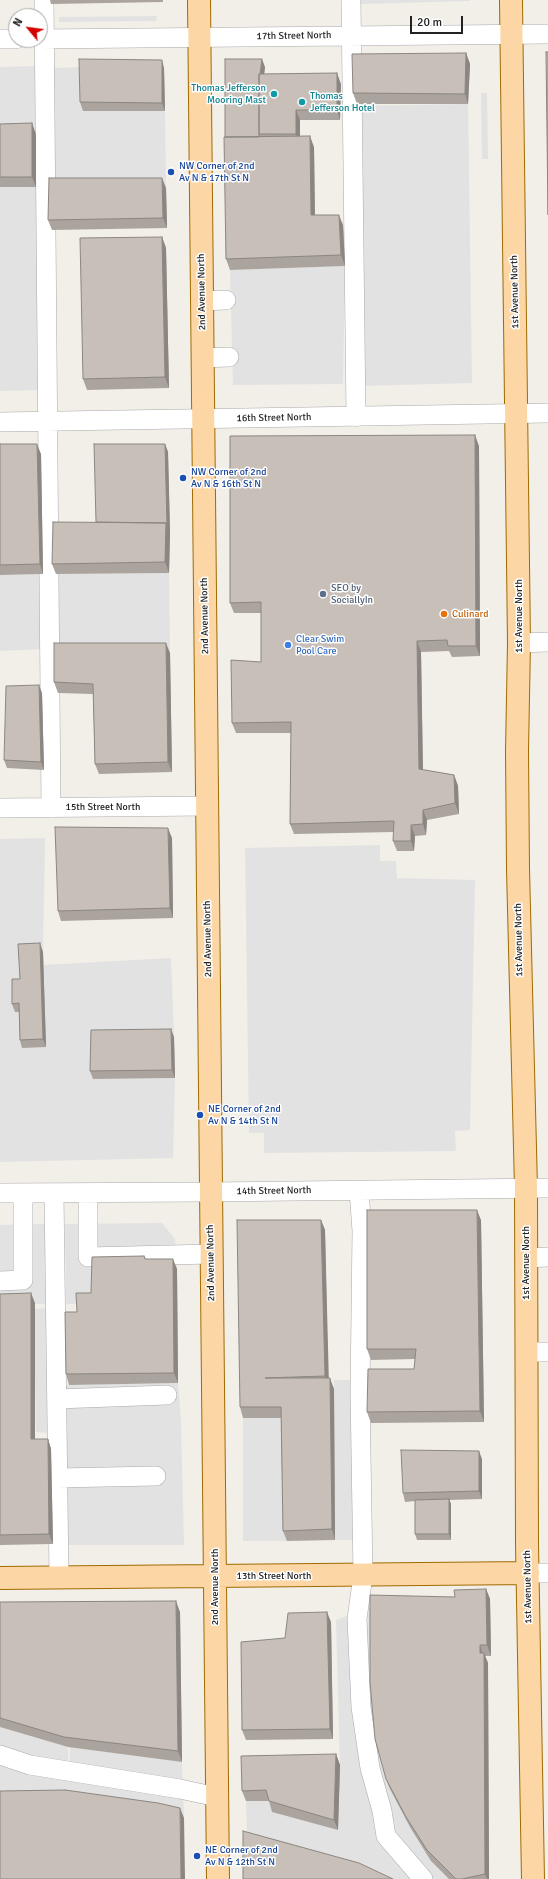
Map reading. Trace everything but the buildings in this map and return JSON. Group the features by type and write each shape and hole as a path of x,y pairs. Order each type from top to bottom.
{"main road":[{"name":"2nd Avenue North","path":"199,0 218,1879"},
{"name":"1st Avenue North","path":"511,0 519,643 517,752 518,861 526,1188 526,1352 538,1573 533,1879"},
{"name":"13th Street North","path":"0,1578 538,1573"}],"street":[{"path":"351,0 356,417"},
{"name":"17th Street North","path":"48,39 199,36 548,34"},
{"path":"42,48 48,421 51,808"},
{"path":"202,301 226,300"},
{"path":"202,358 229,357"},
{"name":"16th Street North","path":"0,422 548,414"},
{"path":"519,643 548,642"},
{"name":"15th Street North","path":"0,808 207,806"},
{"name":"14th Street North","path":"0,1193 548,1188"},
{"path":"359,1190 362,1231 360,1392 363,1575 357,1619 360,1707 370,1768 386,1836 423,1879"},
{"path":"0,1281 23,1280 24,1193"},
{"path":"54,1193 59,1577"},
{"path":"88,1193 88,1257 211,1254"},
{"path":"526,1258 548,1257"},
{"path":"526,1352 548,1352"},
{"path":"57,1399 166,1395"},
{"path":"58,1478 156,1476"},
{"path":"0,1755 30,1765 180,1789 217,1797"}],"shaded area":[{"path":"358,0 470,0 470,1 358,4"},
{"path":"157,16 156,21 59,22 59,17"},
{"path":"36,66 36,134 0,134 0,67"},
{"path":"82,67 83,111 165,111 166,188 53,188 52,68"},
{"path":"481,93 487,93 488,159 482,159"},
{"path":"468,104 472,383 360,386 357,106"},
{"path":"0,187 36,187 38,227 40,390 0,391"},
{"path":"345,266 343,384 233,385 230,270"},
{"path":"169,573 170,653 57,654 56,574"},
{"path":"43,574 43,649 0,651 0,575"},
{"path":"45,838 43,952 21,952 23,987 15,1012 22,1012 45,1047 44,965 171,958 174,1037 93,1079 175,1078 173,1158 0,1162 0,839"},
{"path":"380,845 380,861 396,861 397,878 475,880 470,1130 455,1131 456,1151 264,1153 264,1133 249,1133 245,848"},
{"path":"162,1223 175,1239 177,1269 149,1269 94,1303 66,1304 65,1224"},
{"path":"45,1224 48,1304 0,1304 0,1225"},
{"path":"49,1308 51,1433 36,1432 34,1309"},
{"path":"334,1380 357,1380 355,1540 335,1540"},
{"path":"178,1383 181,1422 184,1545 66,1545 66,1385"},
{"path":"243,1418 285,1418 287,1541 243,1541"},
{"path":"373,1606 431,1861 449,1879 375,1879 247,1841 246,1801 270,1801 273,1812 338,1830 340,1765 336,1620"},
{"path":"0,1727 68,1747 69,1784 70,1747 182,1762 184,1818 69,1800 0,1801"}],"place":[{"name":"Thomas Jefferson Mooring Mast","path":"274,94"},
{"name":"Thomas Jefferson Hotel","path":"302,102"},
{"name":"NW Corner of 2nd Av N & 17th St N","path":"171,172"},
{"name":"NW Corner of 2nd Av N & 16th St N","path":"183,478"},
{"name":"SEO by SociallyIn","path":"323,594"},
{"name":"Culinard","path":"444,614"},
{"name":"Clear Swim Pool Care","path":"288,645"},
{"name":"NE Corner of 2nd Av N & 14th St N","path":"200,1115"},
{"name":"NE Corner of 2nd Av N & 12th St N","path":"197,1856"}]}
